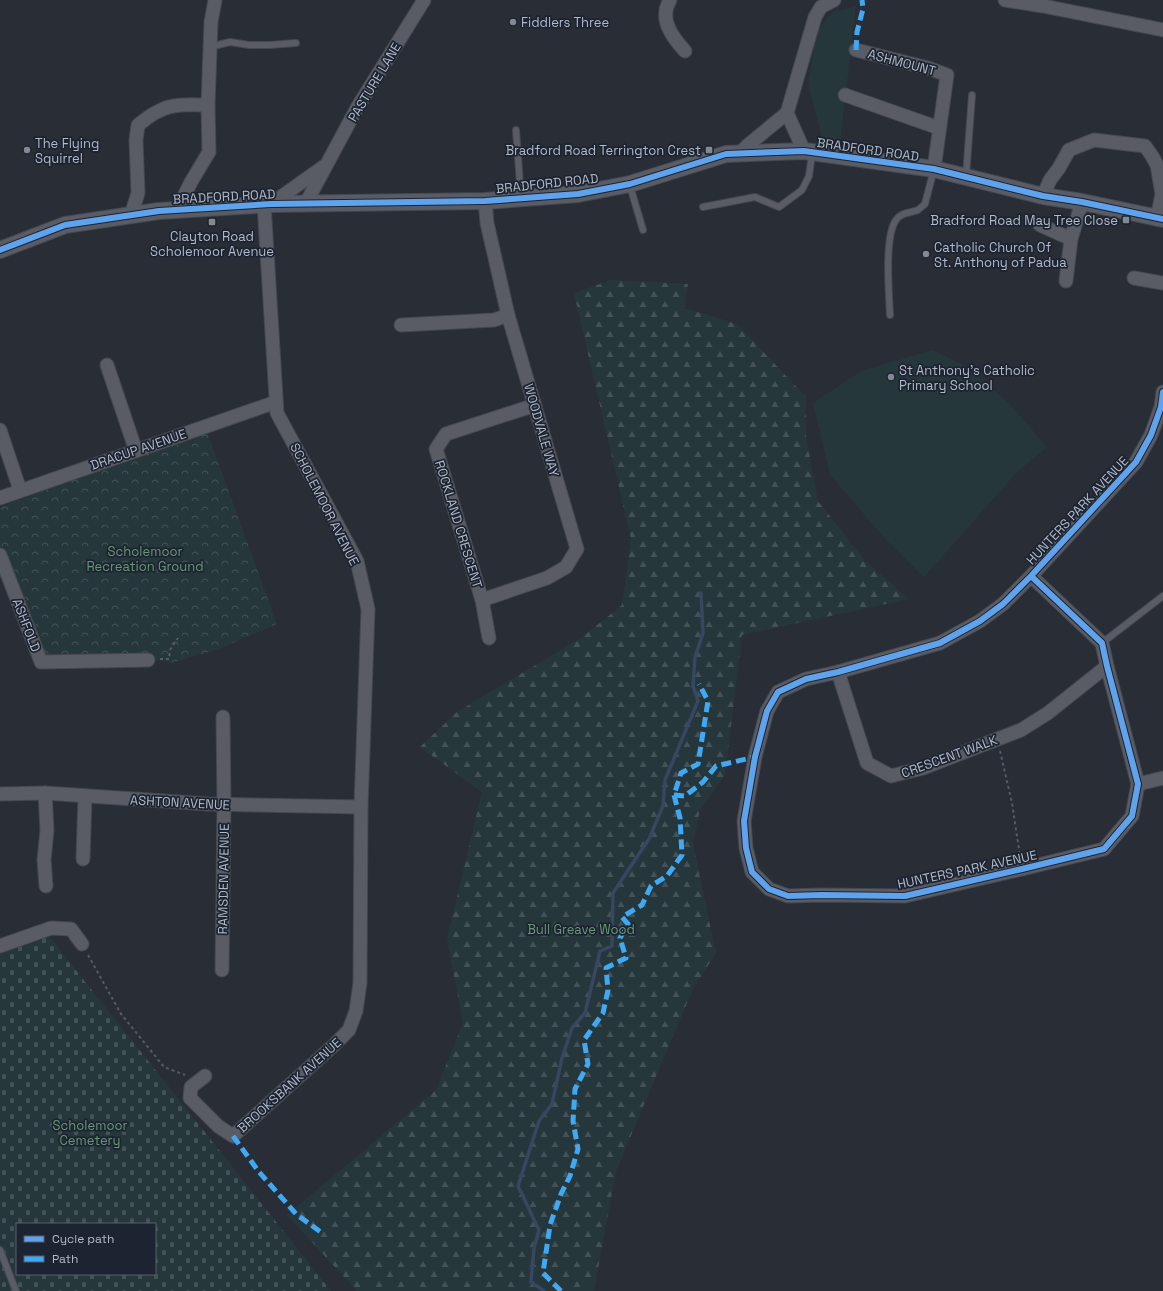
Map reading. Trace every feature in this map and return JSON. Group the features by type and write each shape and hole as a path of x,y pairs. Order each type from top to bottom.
{"street":[{"path":"186,209 184,196 210,152 208,105 211,22 215,0"},
{"name":"PASTURE LANE","path":"306,203 357,108 424,0"},
{"path":"670,0 666,6 665,16 667,25 673,38 685,52"},
{"path":"739,154 748,144 787,113 815,17 817,4 834,0"},
{"path":"1005,0 1044,3 1163,30"},
{"name":"ASHMOUNT","path":"856,50 928,68 947,75 939,128"},
{"path":"845,95 939,128 934,169"},
{"path":"131,215 138,193 136,147 138,125 159,110 186,105 208,105"},
{"path":"787,113 808,152"},
{"name":"BRADFORD ROAD","path":"0,250 65,225 159,211 268,204 485,201 578,194 630,184 726,154 808,152 934,169 1043,196 1082,202 1160,219 1162,194 1157,165 1145,146 1094,140 1069,150 1050,180 1043,196"},
{"name":"PASTURE LANE","path":"268,204 327,164"},
{"name":"WOODVALE WAY","path":"482,600 547,578 566,567 577,549 508,316 487,223 485,201"},
{"path":"1066,281 1070,239 1082,202"},
{"name":"SCHOLEMOOR AVENUE","path":"268,204 277,413 357,561 368,609 361,807"},
{"path":"1040,225 1070,239"},
{"path":"1134,278 1163,283"},
{"path":"400,325 494,320 508,316"},
{"path":"107,365 136,451"},
{"name":"HUNTERS PARK AVENUE","path":"1031,576 1102,643 1138,784 1132,816 1104,848 905,896 788,896 769,889 752,872 746,848 744,821 755,757 767,711 778,692 806,679 838,672 940,643 980,621 1003,604 1031,576 1136,462 1151,435 1161,408 1163,392"},
{"name":"DRACUP AVENUE","path":"0,498 276,402"},
{"name":"ROCKLAND CRESCENT","path":"489,638 482,600 436,449 446,434 535,404"},
{"path":"0,430 20,490"},
{"name":"ASHFOLD","path":"0,555 41,662 148,660"},
{"name":"CRESCENT WALK","path":"838,672 867,763 891,776 923,768 1021,730 1037,720 1107,666"},
{"name":"RAMSDEN AVENUE","path":"222,717 224,804 222,970"},
{"path":"1138,784 1163,778"},
{"path":"45,793 47,830 44,860 46,886"},
{"name":"ASHTON AVENUE","path":"0,794 45,793 224,804 361,807"},
{"path":"83,859 85,796"},
{"name":"BROOKSBANK AVENUE","path":"191,1087 190,1098 218,1126 233,1136 349,1030 356,1011 360,983 361,807"},
{"path":"0,946 51,928 71,929 82,944"},
{"path":"191,1087 205,1076"}],"lane":[{"path":"210,47 230,42 249,45 270,45 296,42"},
{"path":"966,176 972,95"},
{"path":"516,130 521,198"},
{"path":"703,207 755,197 779,207 802,190 809,176 808,152"},
{"path":"890,315 889,250 891,232 896,219 906,212 917,210 925,204 934,169"},
{"path":"630,184 642,230"},
{"path":"1102,643 1163,596"},
{"path":"0,1250 16,1291"}],"path":[{"path":"148,660 169,658 170,650 178,638"},
{"path":"997,739 1012,802 1022,869"},
{"path":"82,944 121,1014 164,1067 185,1074 191,1087"}],"green space":[{"path":"856,6 840,142 822,138 808,84 817,32 831,13"},
{"name":"Bull Greave Wood","path":"611,280 688,284 684,308 737,324 806,397 806,436 818,501 866,562 909,599 742,635 725,775 700,810 693,844 716,953 693,989 616,1171 594,1291 357,1291 287,1215 436,1090 463,1023 447,939 482,792 420,747 457,712 581,638 622,605 631,539 574,293"},
{"path":"933,350 967,367 1009,403 1047,447 1017,472 924,577 887,541 830,475 813,403 861,371"},
{"name":"Scholemoor Recreation Ground","path":"207,432 277,624 216,650 171,663 150,658 42,658 0,548 0,507 136,456"},
{"name":"Scholemoor Cemetery","path":"48,935 331,1291 0,1291 0,953"}],"waterway":[{"path":"544,1291 531,1282 534,1248 539,1230 518,1186 539,1121 552,1104 562,1058 572,1028 585,1013 600,951 612,946 613,893 649,839 663,806 665,780 698,701 693,686 695,657 703,633 701,593"}],"marked path":[{"path":"856,50 857,32 863,9 862,0"},
{"path":"561,1291 543,1273 550,1225 561,1194 570,1176 578,1149 573,1121 575,1089 588,1064 584,1040 603,1013 608,990 606,968 626,958 620,938 628,924 622,917 642,905 651,886 667,876 682,855 680,818 674,795 681,773 698,764 708,701 699,684"},
{"path":"674,795 685,796 703,782 716,766 755,757"},
{"path":"233,1136 259,1172 296,1214 322,1233"}],"cycle path":[{"path":"0,250 65,225 159,211 271,204 485,201 578,194 630,184 726,154 804,151 934,169 1043,196 1082,202 1163,219"},
{"path":"1031,576 1102,643 1138,784 1132,816 1104,849 905,896 788,896 769,889 752,872 746,848 744,821 755,757 767,711 778,692 806,679 838,672 940,643 980,621 1003,604 1031,576 1136,462 1151,435 1161,407 1163,392"}],"place":[{"name":"Fiddlers Three","path":"513,22"},
{"name":"The Flying Squirrel","path":"27,150"},
{"name":"Bradford Road Terrington Crest","path":"709,150"},
{"name":"Bradford Road May Tree Close","path":"1126,220"},
{"name":"Clayton Road Scholemoor Avenue","path":"212,222"},
{"name":"Catholic Church Of St. Anthony of Padua","path":"926,254"},
{"name":"St Anthony's Catholic Primary School","path":"891,377"}]}
